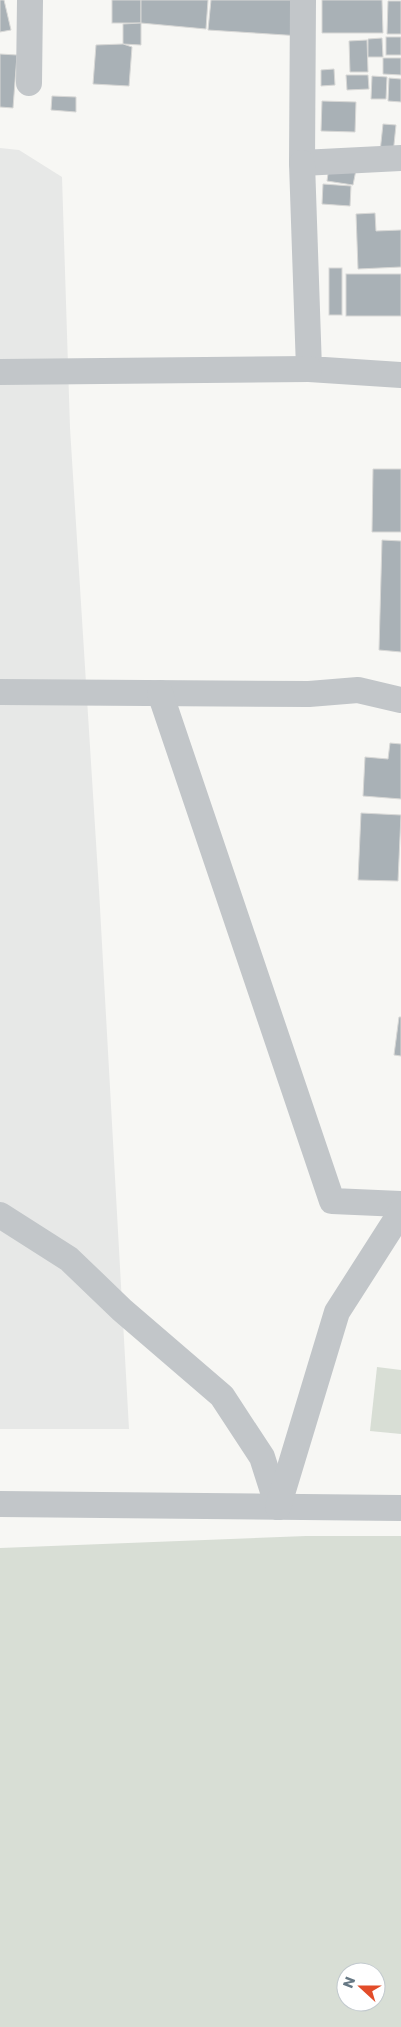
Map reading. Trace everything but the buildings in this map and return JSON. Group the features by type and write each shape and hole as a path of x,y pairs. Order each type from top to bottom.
{"street":[{"path":"29,83 30,0"},
{"path":"303,0 302,163 309,369"},
{"path":"302,163 401,158"},
{"path":"0,372 309,369 401,375"},
{"path":"0,692 309,694 358,690 401,700"},
{"path":"160,693 332,1201 401,1204"},
{"path":"278,1507 336,1312 401,1212"},
{"path":"0,1215 69,1259 122,1310 222,1396 262,1457 278,1507"},
{"path":"0,1504 401,1508"}],"shaded area":[{"path":"0,148 19,150 62,177 70,428 99,890 129,1429 0,1429"},
{"path":"377,1367 401,1370 401,1434 370,1431"},
{"path":"306,1536 401,1536 401,2027 0,2027 0,1548"}]}
